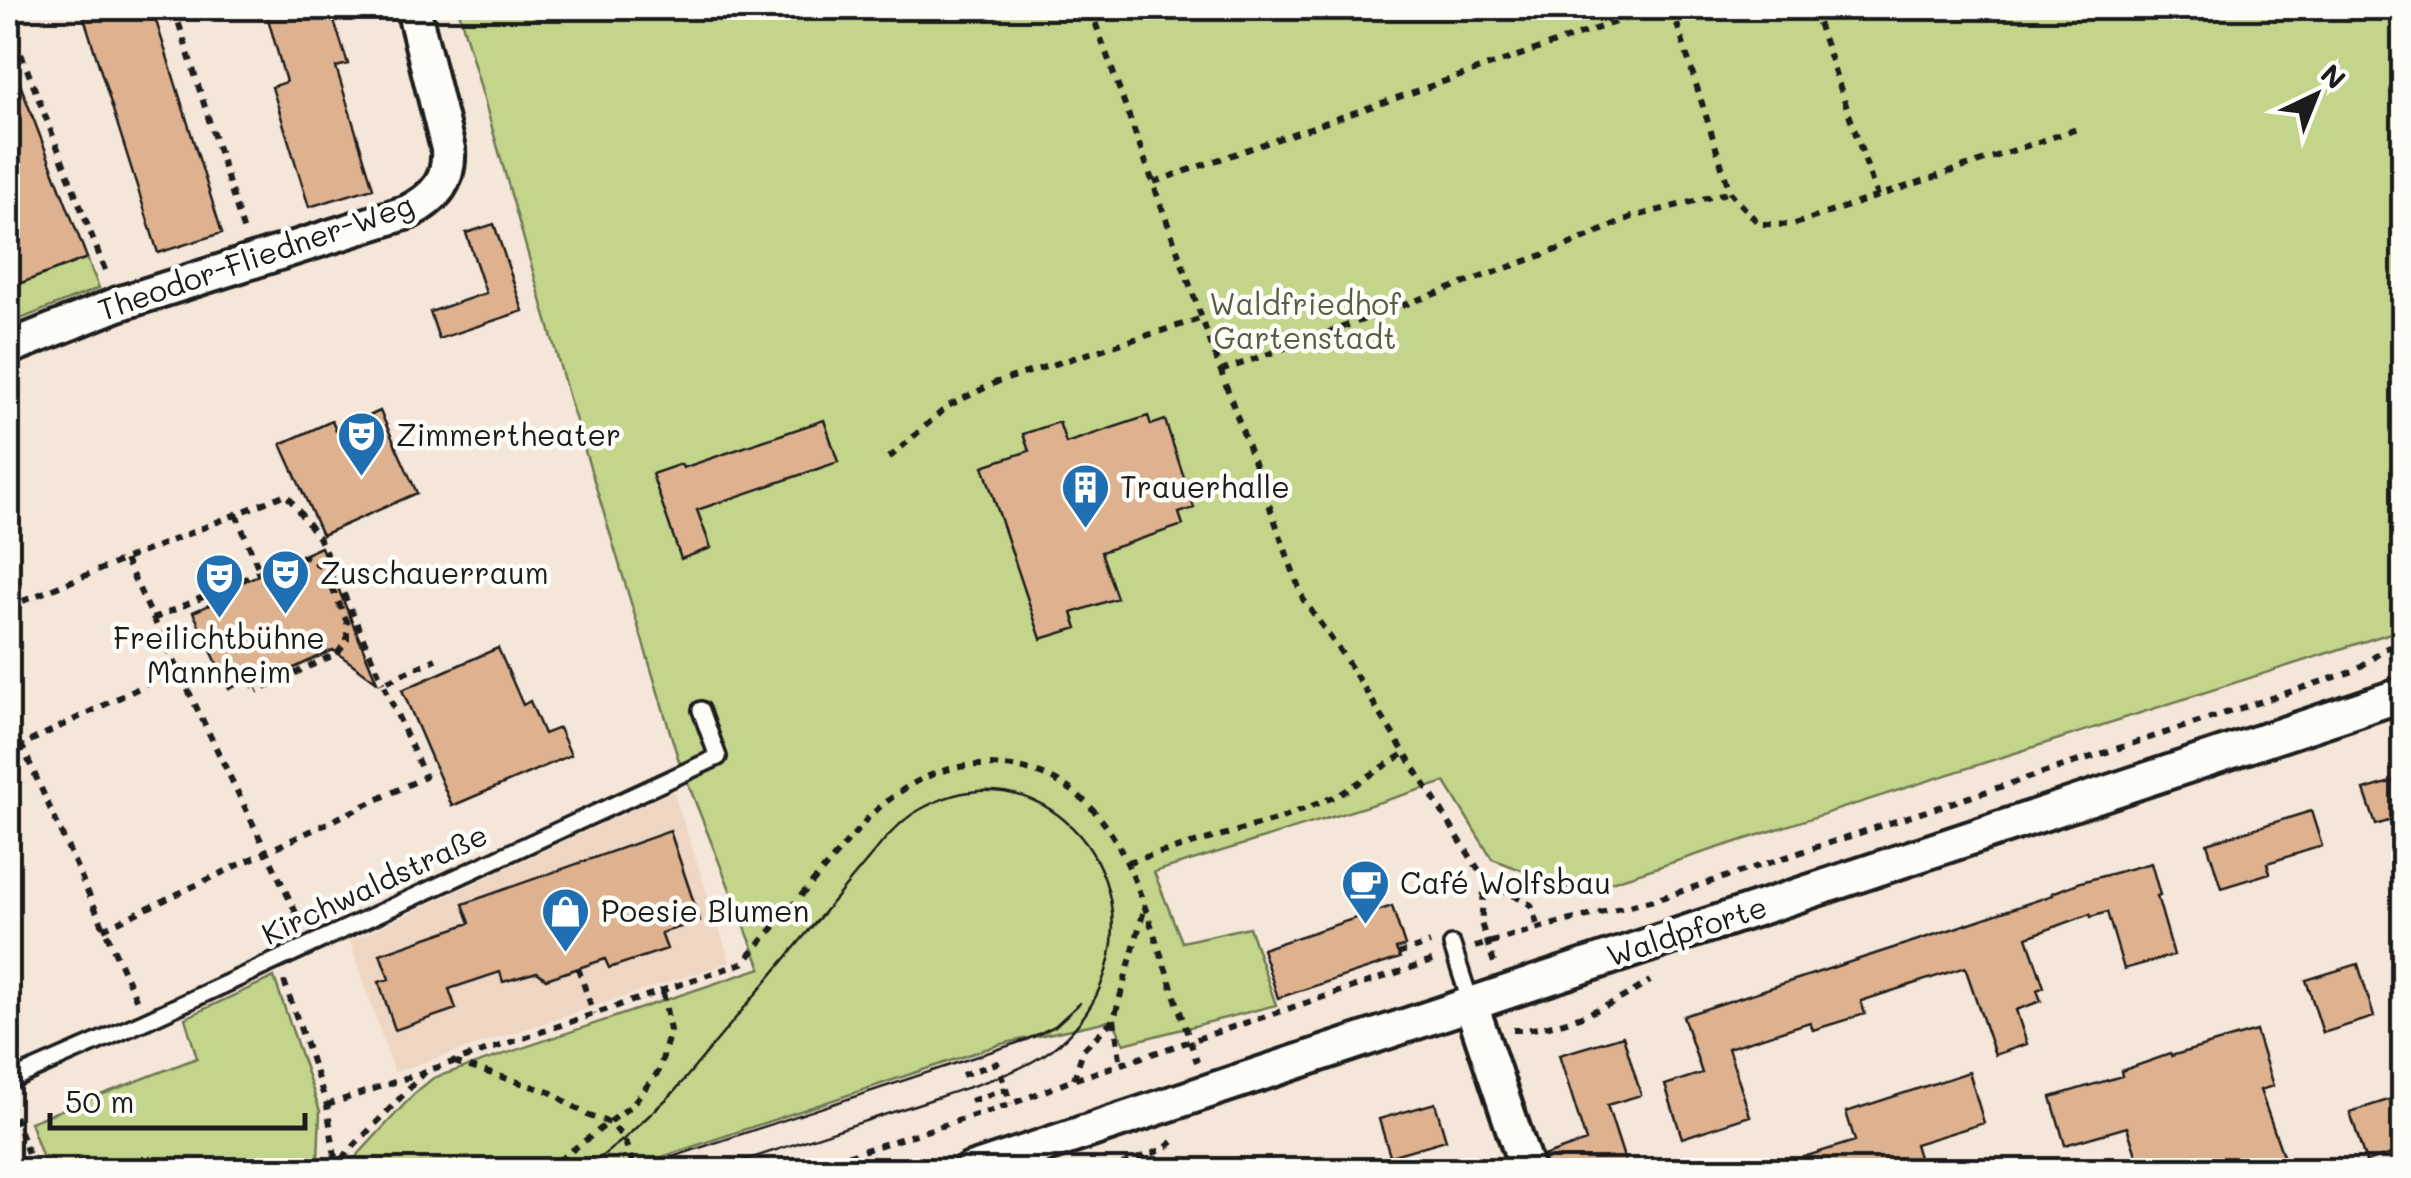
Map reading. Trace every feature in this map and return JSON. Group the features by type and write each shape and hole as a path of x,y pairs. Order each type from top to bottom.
{"street":[{"name":"Theodor-Fliedner-Weg","path":"8,348 118,304 408,212 430,198 445,179 448,149 414,8"},
{"name":"Waldpforte","path":"970,1170 2404,694"},
{"path":"1471,1004 1527,1170"}],"lane":[{"name":"Kirchwaldstraße","path":"8,1080 145,1021 718,757 702,710"},
{"path":"1454,949 1471,1004"}],"path":[{"path":"8,8 13,33 118,304"},
{"path":"174,8 254,262"},
{"path":"1090,8 1303,599 1345,658 1485,880 1531,905 1538,928"},
{"path":"1623,8 1627,18"},
{"path":"1154,182 1627,18 1668,8 1730,192 1759,224 1792,225 2080,128"},
{"path":"1812,8 1876,196"},
{"path":"1222,370 1558,249 1632,217 1730,192"},
{"path":"890,458 948,406 997,382 1203,318"},
{"path":"8,607 286,494 320,540 425,776 104,929"},
{"path":"236,514 260,572"},
{"path":"153,619 296,556 311,558 325,572 347,622 347,640 338,653 257,691"},
{"path":"124,560 312,944"},
{"path":"802,1170 1011,1104 1409,969 1454,949 1658,899 2354,671 2388,648 2404,643"},
{"path":"383,683 436,659"},
{"path":"8,763 20,746 178,669"},
{"path":"8,715 145,1021"},
{"path":"8,744 20,746"},
{"path":"1128,862 1279,819 1339,795 1405,754"},
{"path":"327,1105 743,964 886,800 945,770 999,765 1047,778 1080,797 1118,843 1145,906 1207,1092"},
{"path":"1485,880 1481,923 1504,993"},
{"path":"1120,1064 1114,1020 1145,906"},
{"path":"1398,954 1404,952 1409,969"},
{"path":"278,960 327,1105 334,1167"},
{"path":"578,968 594,1014"},
{"path":"546,1170 632,1106 659,1072 670,1031 663,992"},
{"path":"1073,1080 1083,1050 1114,1020"},
{"path":"453,1061 550,1092 590,1116 611,1123 624,1139 634,1170"},
{"path":"962,1074 998,1063 1011,1104"},
{"path":"334,1167 427,1070"},
{"path":"971,1101 1006,1089"},
{"path":"8,1098 34,1170"}],"shaded area":[{"path":"673,791 730,962 394,1072 350,941"}],"green space":[{"name":"Waldfriedhof Gartenstadt","path":"458,8 2403,8 2403,629 1580,892 1492,859 1445,782 1154,872 1182,942 1249,927 1276,1005 1124,1044 1113,1020 1001,1044 623,1170 344,1170 433,1078 761,968 678,758 569,398"},
{"path":"87,258 99,288 8,324 8,288"},
{"path":"274,977 320,1111 315,1170 46,1167 30,1122 197,1058 185,1018"}],"building":[{"path":"81,8 152,8 222,233 158,253"},
{"path":"265,8 330,8 348,64 336,67 373,188 309,207 272,87 286,82"},
{"path":"8,59 87,258 8,288"},
{"path":"494,224 523,311 439,339 430,312 486,293 466,233"},
{"name":"Zimmertheater","path":"380,411 417,493 322,535 281,444 332,421 336,431"},
{"name":"Trauerhalle","path":"1148,416 1151,425 1165,420 1194,508 1179,513 1183,525 1101,552 1117,598 1072,613 1077,628 1041,639 983,466 1029,451 1023,434 1059,422 1066,443"},
{"path":"824,420 838,462 697,510 711,548 681,559 652,474 681,464 683,468"},
{"name":"Zuschauerraum","path":"321,547 377,682 333,650 253,687 250,679 229,689 193,612 214,603 211,596"},
{"path":"498,648 523,705 530,701 544,734 559,728 571,755 452,806 402,690"},
{"path":"2404,778 2404,816 2376,825 2364,790"},
{"path":"2311,811 2322,846 2267,863 2270,873 2221,888 2207,843"},
{"path":"670,831 700,921 661,933 667,949 609,968 605,959 546,979 537,972 503,982 500,972 449,989 456,1009 395,1030 379,982 389,979 380,954 470,923 463,904"},
{"path":"2151,863 2174,955 2124,969 2107,912 2091,917 2090,914 2027,937 2044,987 2037,990 2041,1001 2016,1010 2027,1044 1995,1055 1965,967 1861,1001 1865,1014 1813,1030 1810,1022 1728,1048 1750,1116 1682,1138 1665,1085 1702,1073 1683,1016 2053,895 2081,882"},
{"name":"Café Wolfsbau","path":"1392,906 1405,946 1396,949 1400,958 1278,998 1262,949"},
{"path":"2358,964 2374,1017 2323,1033 2306,980"},
{"path":"2256,1031 2273,1086 2260,1090 2288,1170 2141,1170 2127,1127 2065,1145 2051,1097 2122,1076 2121,1071 2170,1054"},
{"path":"1623,1036 1641,1095 1607,1105 1628,1170 1547,1170 1543,1156 1586,1141 1559,1055"},
{"path":"1969,1072 1984,1123 1915,1144 1921,1164 1900,1170 1782,1170 1781,1164 1855,1141 1846,1112"},
{"path":"2404,1095 2404,1150 2366,1162 2350,1112"},
{"path":"1435,1103 1446,1140 1390,1156 1379,1119"}],"tram line":[{"path":"584,1170 674,1092 886,838 911,815 964,793 1005,792 1042,805 1073,828 1096,860 1110,899 1112,941 1097,994 1067,1037 1025,1066 996,1078 715,1170"},
{"path":"633,1170 1026,1040 1055,1026 1080,1003"}],"place":[{"name":"Zimmertheater","path":"361,478"},
{"name":"Trauerhalle","path":"1085,530"},
{"name":"Zuschauerraum","path":"285,616"},
{"name":"Freilichtbühne Mannheim","path":"219,620"},
{"name":"Café Wolfsbau","path":"1365,926"},
{"name":"Poesie Blumen","path":"566,954"}]}
